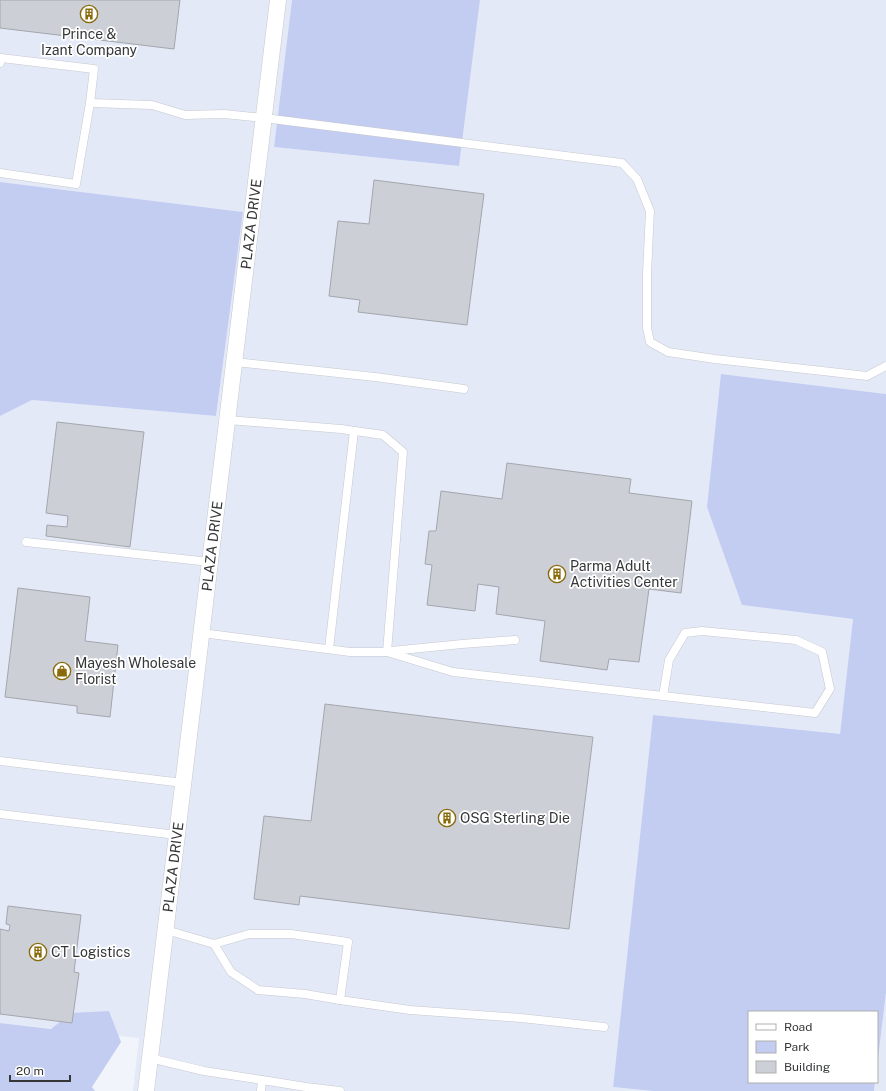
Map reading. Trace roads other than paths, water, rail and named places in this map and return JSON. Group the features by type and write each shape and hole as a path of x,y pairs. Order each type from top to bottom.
{"street":[{"name":"PLAZA DRIVE","path":"146,1091 278,0"}],"lane":[{"path":"0,63 1,58 94,69 90,103 76,184 0,174"},
{"path":"90,103 152,105 184,115 224,114 264,118 622,164 637,179 650,211 647,273 647,328 650,342 668,352 715,359 866,376 886,366"},
{"path":"235,362 375,377 464,389"},
{"path":"228,420 383,435 404,452 386,652"},
{"path":"329,649 354,431"},
{"path":"26,542 210,562"},
{"path":"386,652 453,672 663,696 815,713 830,689 822,652 796,640 702,631 685,633 681,639 669,660 663,696"},
{"path":"202,633 350,652 386,652 515,640"},
{"path":"0,761 184,783"},
{"path":"0,814 177,835"},
{"path":"166,930 214,944 249,934 291,934 348,942 340,1000"},
{"path":"214,944 231,972 258,990 306,994 410,1010 522,1018 604,1027"},
{"path":"150,1058 204,1071 306,1088 340,1091"},
{"path":"261,1091 262,1080"}],"place":[{"name":"Prince & Izant Company","path":"89,14"},
{"name":"Parma Adult Activities Center","path":"557,574"},
{"name":"Mayesh Wholesale Florist","path":"62,671"},
{"name":"OSG Sterling Die","path":"447,818"},
{"name":"CT Logistics","path":"38,952"}]}
